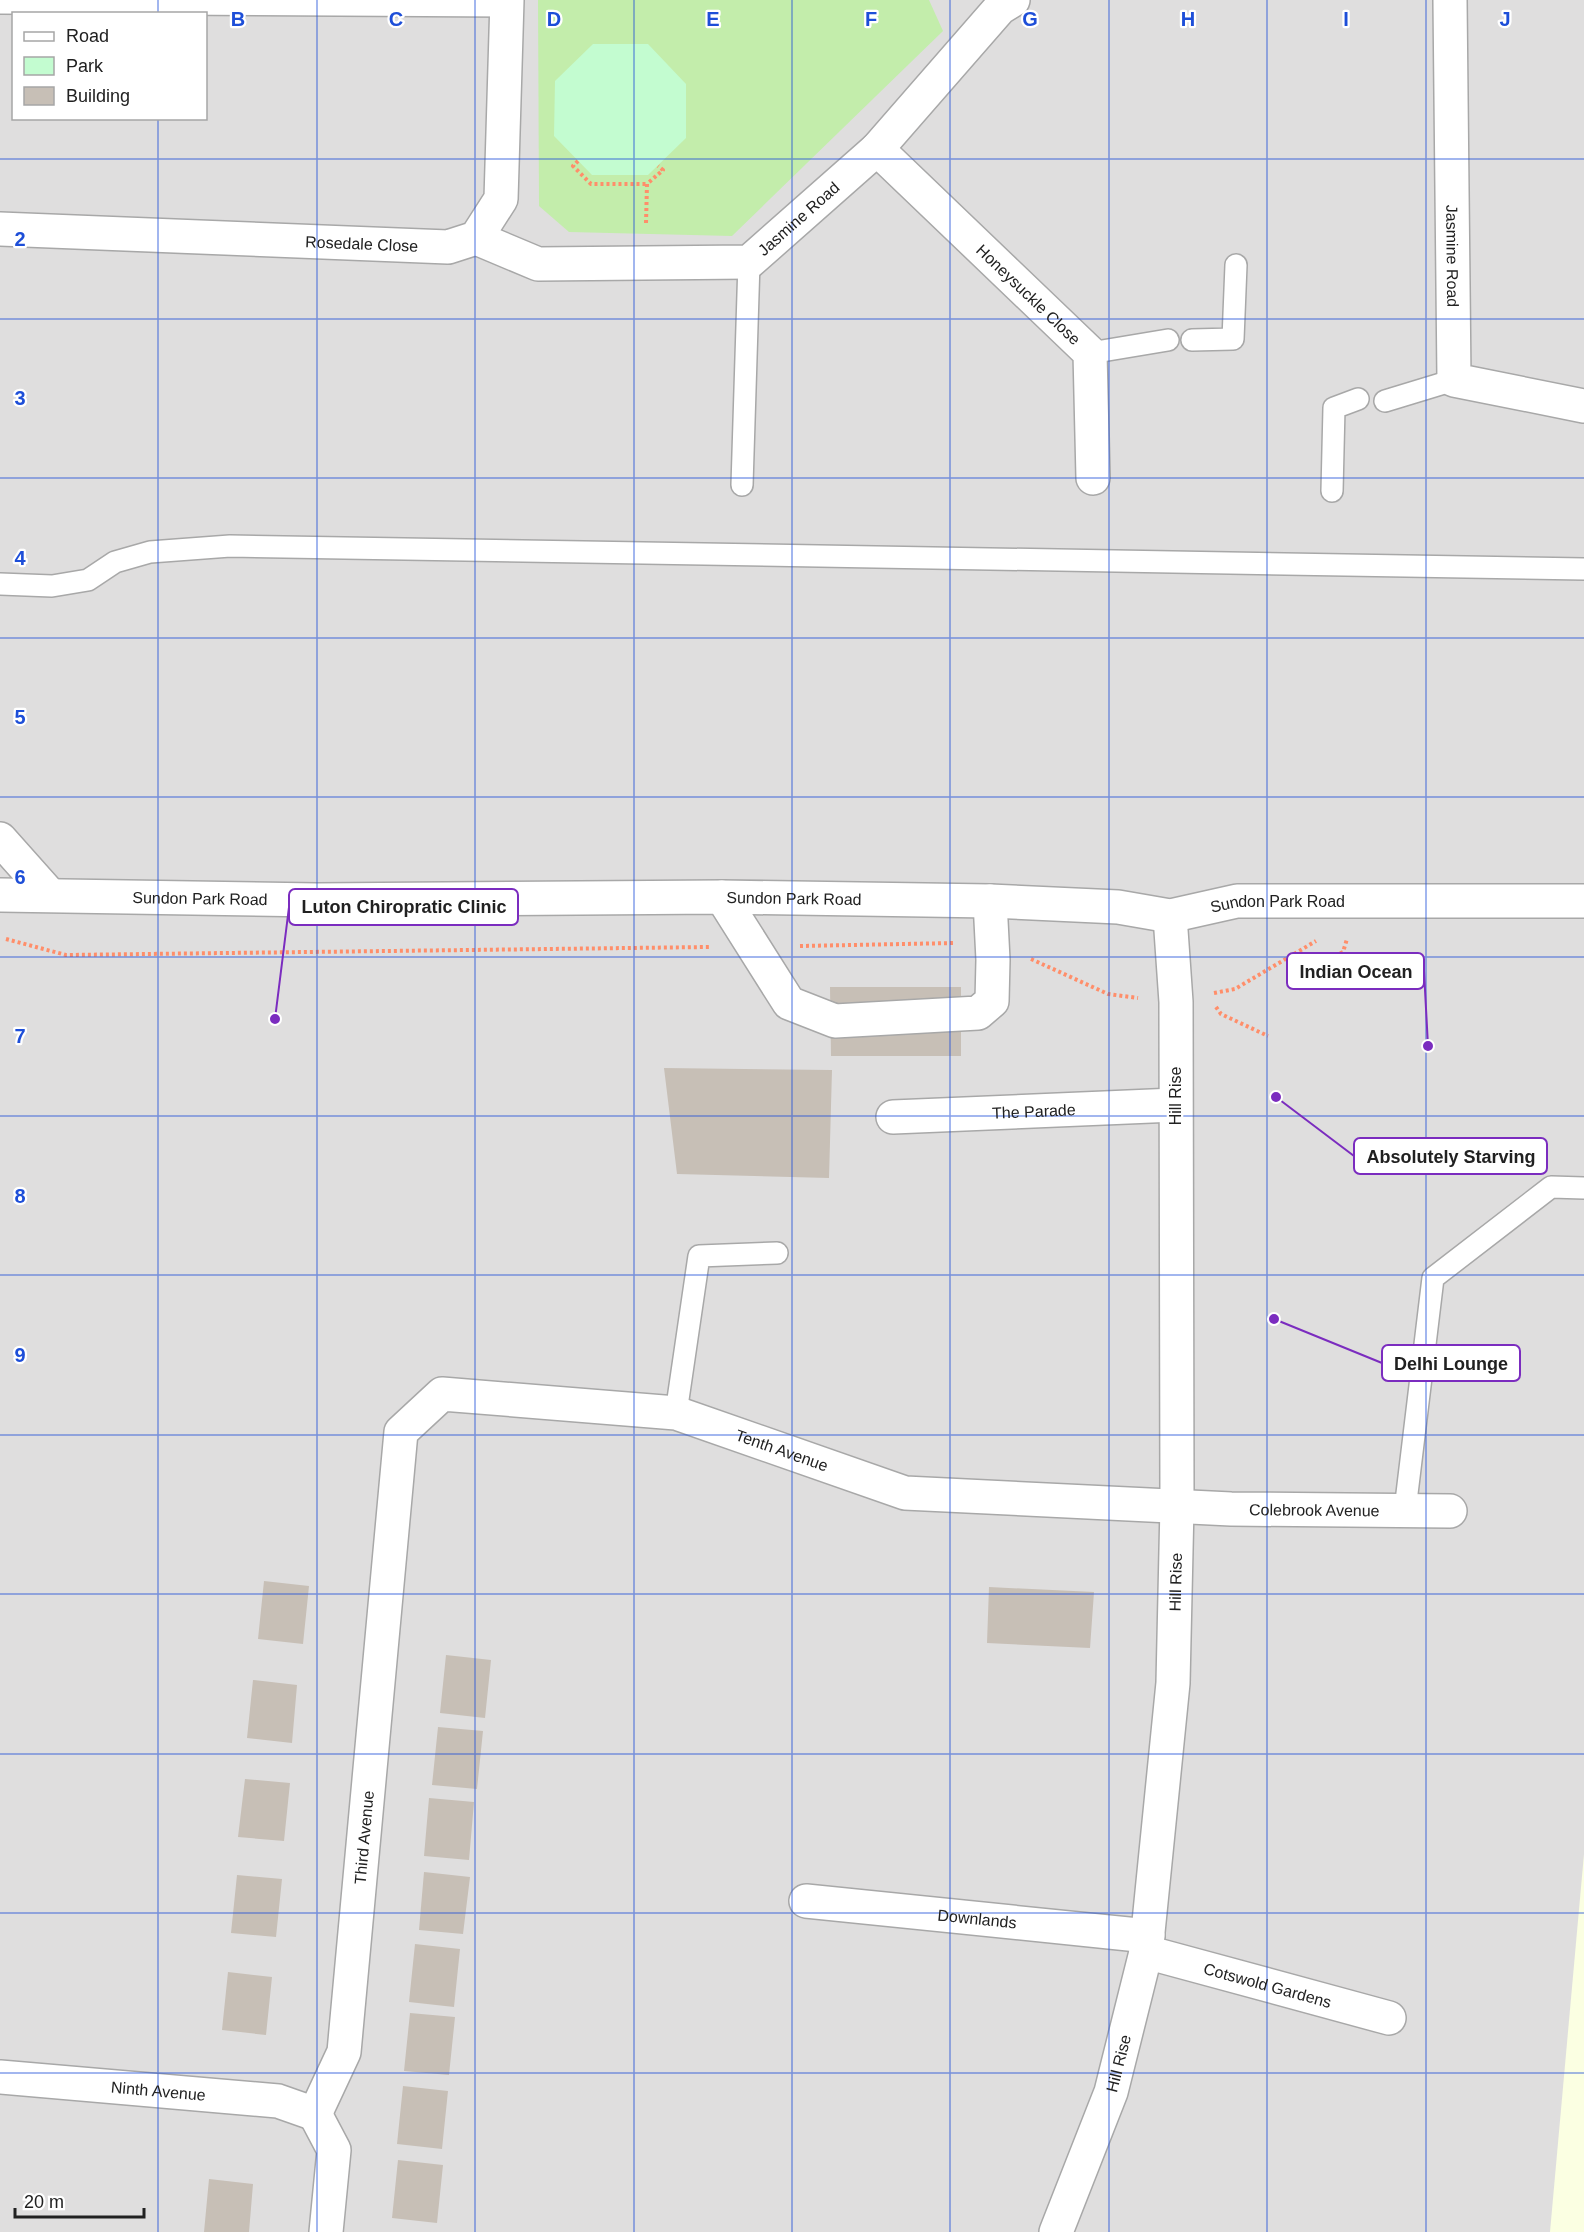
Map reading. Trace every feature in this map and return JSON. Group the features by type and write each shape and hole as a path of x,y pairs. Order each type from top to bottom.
{"street":[{"name":"Jasmine Road","path":"1449,0 1454,380"},
{"path":"476,238 501,199 507,3"},
{"name":"Jasmine Road","path":"476,238 538,264 749,262 877,149 999,3"},
{"name":"Honeysuckle Close","path":"877,149 1090,353 1093,478"},
{"name":"Rosedale Close","path":"0,229 448,247 476,238"},
{"path":"1454,380 1584,406"},
{"path":"0,840 49,894"},
{"name":"Sundon Park Road","path":"0,895 317,900 722,897 1118,907 1170,916 1237,901 1349,903 1584,901"},
{"path":"722,897 789,1003 835,1021 978,1013 992,1001 990,902"},
{"name":"Hill Rise","path":"1056,2232 1111,2092 1147,1944 1173,1683 1178,1506 1175,1105 1191,998 1170,916"},
{"name":"The Parade","path":"892,1117 1175,1105"},
{"name":"Tenth Avenue","path":"401,1432 441,1394 676,1413 905,1493 1137,1506 1178,1506"},
{"name":"Third Avenue","path":"315,2114 344,2052 401,1432"},
{"name":"Colebrook Avenue","path":"1178,1506 1232,1509 1450,1511"},
{"name":"Downlands","path":"806,1901 1147,1944"},
{"name":"Cotswold Gardens","path":"1147,1944 1389,2018"},
{"name":"Ninth Avenue","path":"0,2077 278,2101 315,2114"},
{"path":"315,2114 334,2150 326,2232"}],"lane":[{"path":"0,3 507,3"},
{"path":"742,485 749,262"},
{"path":"1192,340 1233,339 1236,265"},
{"path":"1090,353 1168,340"},
{"path":"1385,400 1454,380"},
{"path":"1332,491 1334,408 1358,399"},
{"path":"0,584 52,586 88,580 115,562 150,552 230,546 1584,569"},
{"path":"1405,1510 1433,1278 1551,1186 1584,1188"},
{"path":"676,1413 699,1256 777,1253"}],"path":[{"path":"578,161 573,166 591,184 647,184 663,170 658,166"},
{"path":"645,263 647,184"},
{"path":"1326,989 1322,961 1343,952 1349,932 1349,903"},
{"path":"6,939 66,955 991,943 1108,994 1191,998 1235,989 1321,938"},
{"path":"1191,998 1268,1036"}],"shaded area":[{"path":"0,0 1584,0 1584,2232 0,2232"},
{"path":"1584,1854 1584,2232 1550,2232"}],"green space":[{"path":"538,0 929,0 943,31 732,236 569,232 539,206"},
{"path":"593,44 648,44 686,84 686,138 648,175 592,175 554,136 555,81"}],"building":[{"path":"830,987 961,987 961,1056 831,1056"},
{"path":"664,1068 832,1070 829,1178 677,1174"},
{"path":"264,1581 309,1586 303,1644 258,1639"},
{"path":"989,1587 1094,1592 1090,1648 987,1643"},
{"path":"446,1655 491,1660 485,1718 440,1713"},
{"path":"253,1680 297,1685 292,1743 247,1738"},
{"path":"438,1727 483,1731 477,1789 432,1785"},
{"path":"245,1779 290,1783 284,1841 238,1837"},
{"path":"429,1798 474,1802 469,1860 424,1856"},
{"path":"424,1872 470,1877 463,1934 419,1930"},
{"path":"237,1875 282,1879 276,1937 231,1933"},
{"path":"415,1944 460,1949 454,2007 409,2002"},
{"path":"228,1972 272,1977 266,2035 222,2030"},
{"path":"410,2013 455,2017 449,2075 404,2071"},
{"path":"403,2086 448,2091 442,2149 397,2144"},
{"path":"398,2160 443,2165 437,2223 392,2218"},
{"path":"209,2179 253,2184 249,2232 204,2232"}],"place":[{"name":"Luton Chiropratic Clinic","path":"275,1019"},
{"name":"Indian Ocean","path":"1428,1046"},
{"name":"Absolutely Starving","path":"1276,1097"},
{"name":"Delhi Lounge","path":"1274,1319"}]}
